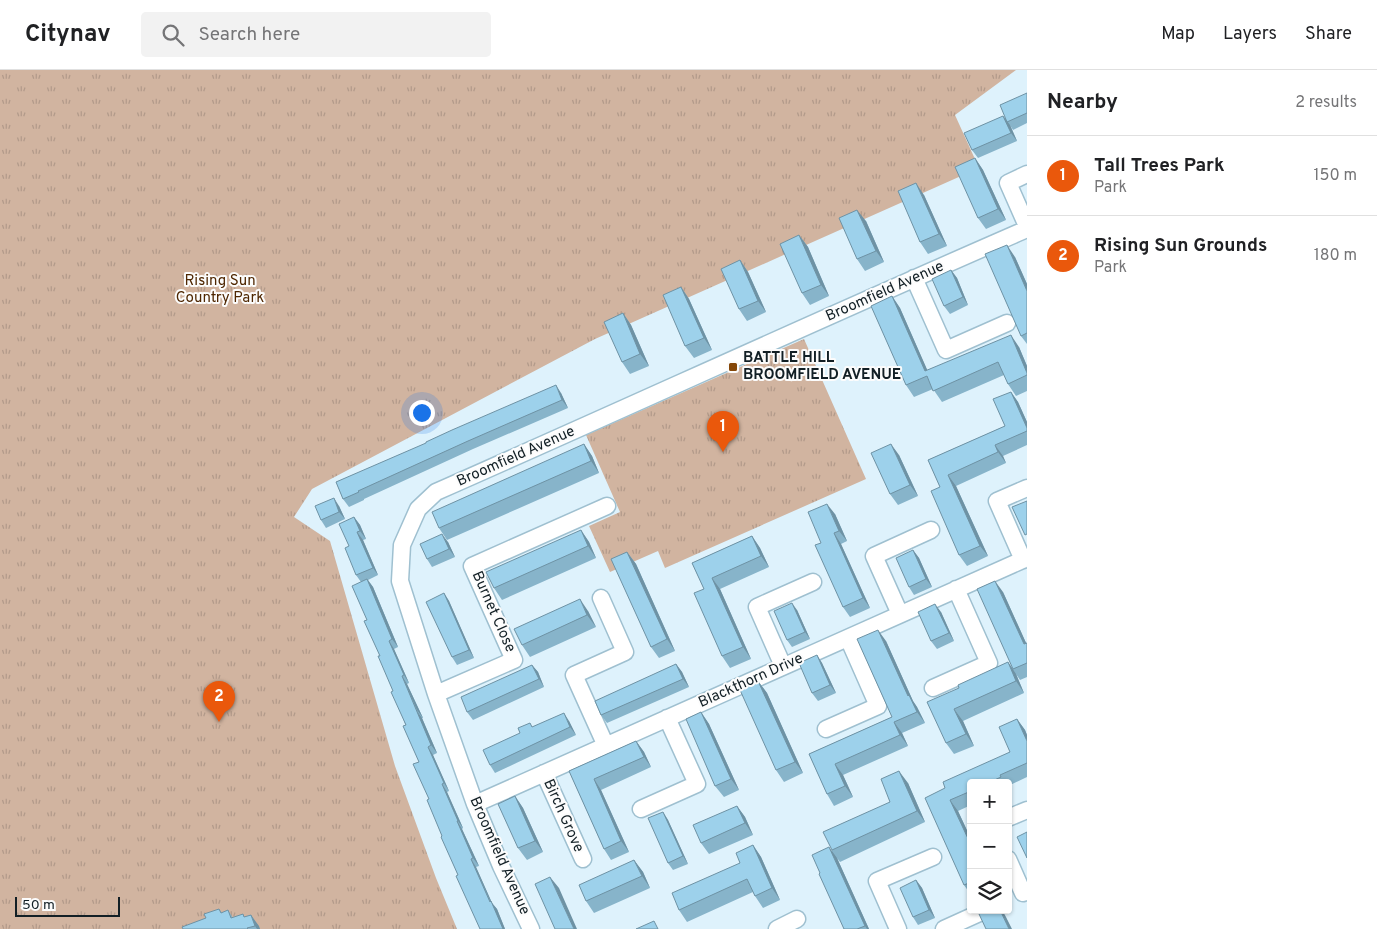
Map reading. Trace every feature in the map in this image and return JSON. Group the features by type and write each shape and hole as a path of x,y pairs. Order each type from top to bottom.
{"street":[{"path":"1027,174 1008,183 1027,228"},
{"name":"Broomfield Avenue","path":"531,929 501,866 475,804 436,694 400,581 402,545 418,509 436,492 628,408 1027,228"},
{"path":"914,278 946,350 1007,323"},
{"path":"1025,559 997,501 1027,488"},
{"name":"Burnet Close","path":"436,694 514,660 472,566 607,506"},
{"path":"900,614 874,556 931,530"},
{"name":"Blackthorn Drive","path":"475,804 1025,559"},
{"path":"783,666 757,608 813,582"},
{"path":"933,688 989,663 956,589"},
{"path":"601,598 625,652 574,675 606,746"},
{"path":"826,730 878,706 848,638"},
{"path":"641,809 696,784 667,718"},
{"name":"Birch Grove","path":"544,773 583,859"},
{"path":"1012,816 1027,810"},
{"path":"898,929 877,881 933,857"},
{"path":"1011,869 1019,895"},
{"path":"944,929 977,914"},
{"path":"776,929 797,919"}],"green space":[{"name":"Rising Sun Country Park","path":"0,70 1016,70 955,115 979,168 595,339 312,489 294,517 330,541 395,766 457,929 0,929"},
{"path":"804,339 866,479 665,568 658,551 610,572 589,526 620,512 586,435"}],"building":[{"path":"1027,93 1027,113 1007,122 1000,105"},
{"path":"1003,116 1011,133 972,150 964,133"},
{"path":"975,158 998,209 978,218 955,167"},
{"path":"916,183 939,234 920,242 898,191"},
{"path":"857,210 876,251 857,259 839,218"},
{"path":"799,235 821,285 802,293 780,244"},
{"path":"1007,245 1027,291 1027,333 1021,336 985,254"},
{"path":"740,260 758,301 739,309 721,269"},
{"path":"951,270 963,297 944,306 932,279"},
{"path":"681,287 704,338 685,346 663,295"},
{"path":"892,296 925,371 1011,335 1027,375 1008,384 998,362 933,391 927,376 906,385 871,306"},
{"path":"623,313 640,354 622,362 604,322"},
{"path":"556,385 562,400 343,499 336,482"},
{"path":"1011,392 1027,431 995,445 998,452 948,475 980,546 959,555 931,491 940,487 928,460 1005,426 993,399"},
{"path":"584,444 591,461 439,528 432,512"},
{"path":"891,444 910,485 890,494 871,453"},
{"path":"334,498 339,512 321,520 315,506"},
{"path":"1027,501 1027,534 1025,535 1012,507"},
{"path":"827,504 839,531 834,533 863,598 843,607 815,545 821,543 808,512"},
{"path":"354,517 360,531 357,532 373,568 356,575 345,548 349,546 339,524"},
{"path":"581,530 588,546 494,588 486,572"},
{"path":"442,534 449,549 427,559 420,544"},
{"path":"752,536 761,556 712,578 743,647 722,656 694,593 704,589 692,563"},
{"path":"913,550 926,579 909,587 896,558"},
{"path":"627,552 667,639 651,647 611,559"},
{"path":"367,579 392,639 389,641 431,745 428,747 473,858 471,859 503,929 480,929 456,876 458,875 427,800 429,799 413,764 419,762 403,726 406,725 391,692 393,691 378,656 380,656 364,621 367,620 352,586"},
{"path":"995,581 1024,644 1027,643 1027,663 1013,669 977,589"},
{"path":"444,593 469,650 452,657 426,602"},
{"path":"580,599 587,615 522,645 514,629"},
{"path":"792,603 805,632 787,640 774,611"},
{"path":"935,604 949,633 931,641 918,612"},
{"path":"878,630 917,712 894,722 900,735 835,764 845,786 827,794 809,754 892,717 857,639"},
{"path":"817,655 830,685 812,693 799,663"},
{"path":"1008,662 1016,681 954,709 966,734 946,743 927,702 959,688 958,685"},
{"path":"676,664 683,679 601,715 595,701"},
{"path":"532,665 539,679 467,712 461,697"},
{"path":"758,681 795,762 776,770 740,690"},
{"path":"701,712 731,779 715,786 686,719"},
{"path":"564,713 570,727 490,765 483,750 520,733 518,728 530,723 532,727"},
{"path":"1017,719 1027,741 1027,763 1000,775 1001,777 997,779 967,779 967,793 950,800 967,836 967,884 964,885 925,798 945,788 943,782 1010,752 999,727"},
{"path":"636,741 644,757 594,779 621,841 604,849 569,771"},
{"path":"899,771 917,811 832,850 823,832 890,802 881,779"},
{"path":"515,796 535,841 518,848 498,804"},
{"path":"737,806 745,823 701,843 693,825"},
{"path":"663,812 683,856 668,863 648,818"},
{"path":"1027,832 1027,858 1017,837"},
{"path":"753,845 772,888 755,896 747,879 679,910 672,893 740,863 736,853"},
{"path":"829,847 865,926 857,929 844,929 812,855"},
{"path":"634,860 642,876 586,901 579,885"},
{"path":"550,877 574,929 555,929 535,884"},
{"path":"916,880 929,910 913,917 900,888"},
{"path":"219,909 221,913 228,910 231,918 243,914 244,917 251,915 255,926 248,929 183,929 182,927 206,918 204,914"},
{"path":"979,914 1002,914 1009,929 986,929"},
{"path":"654,921 658,929 636,929"}],"place":[{"name":"BATTLE HILL BROOMFIELD AVENUE","path":"733,367"},
{"name":"Tall Trees Park","path":"723,452"},
{"name":"Rising Sun Grounds","path":"219,722"}]}
